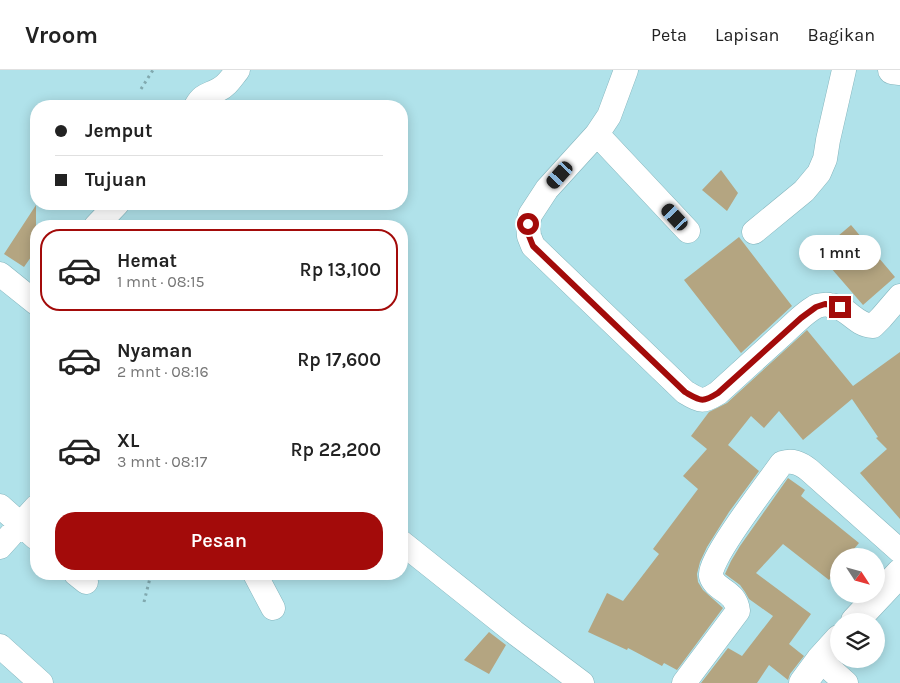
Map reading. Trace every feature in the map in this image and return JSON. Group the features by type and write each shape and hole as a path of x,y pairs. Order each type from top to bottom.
{"street":[{"path":"200,100 202,97 226,85 238,70"},
{"path":"626,70 609,116 597,134 547,189 534,208 528,224 529,236 533,246 685,392 697,399 707,400 718,393 801,318 816,307 825,304 840,307 862,324 873,326 900,296"},
{"path":"754,232 804,191 819,173 826,159 828,140 844,70"},
{"path":"892,70 900,71"},
{"path":"597,134 688,231"},
{"path":"102,220 111,210"},
{"path":"0,274 30,294"},
{"path":"684,683 738,611 734,598 718,585 710,575 712,567 734,529 782,463 794,462 801,464 900,551"},
{"path":"0,506 28,531 0,548"},
{"path":"408,548 514,632 582,683"},
{"path":"862,613 900,573"},
{"path":"258,580 273,608"},
{"path":"0,646 42,683"},
{"path":"803,683 830,649"},
{"path":"820,660 846,683"}],"path":[{"path":"141,90 153,70"},
{"path":"144,602 150,580"}],"building":[{"path":"721,170 738,193 727,211 702,190"},
{"path":"33,210 36,210 36,220 30,220 30,258 24,267 4,254"},
{"path":"851,225 895,277 863,305 818,253"},
{"path":"739,237 792,306 741,353 684,280"},
{"path":"807,330 853,386 900,352 900,519 860,473 887,449 876,438 878,437 852,399 803,440 779,411 764,428 751,416 728,445 759,471 729,512 707,547 697,574 698,582 703,590 723,608 677,670 664,663 662,666 628,648 627,650 588,632 607,593 623,601 659,554 653,549 698,489 683,476 707,449 691,436 709,412 727,403"},
{"path":"788,478 805,490 801,496 859,543 855,548 830,548 829,580 783,544 756,573 811,614 789,644 804,656 790,674 788,680 769,665 757,683 701,683 728,648 742,656 773,616 749,599 740,585 725,574 740,546"},
{"path":"489,632 506,645 489,674 464,660"}],"route":[{"path":"528,224 529,236 533,246 685,392 697,399 707,400 718,393 801,318 816,307 825,304 840,307"}]}
